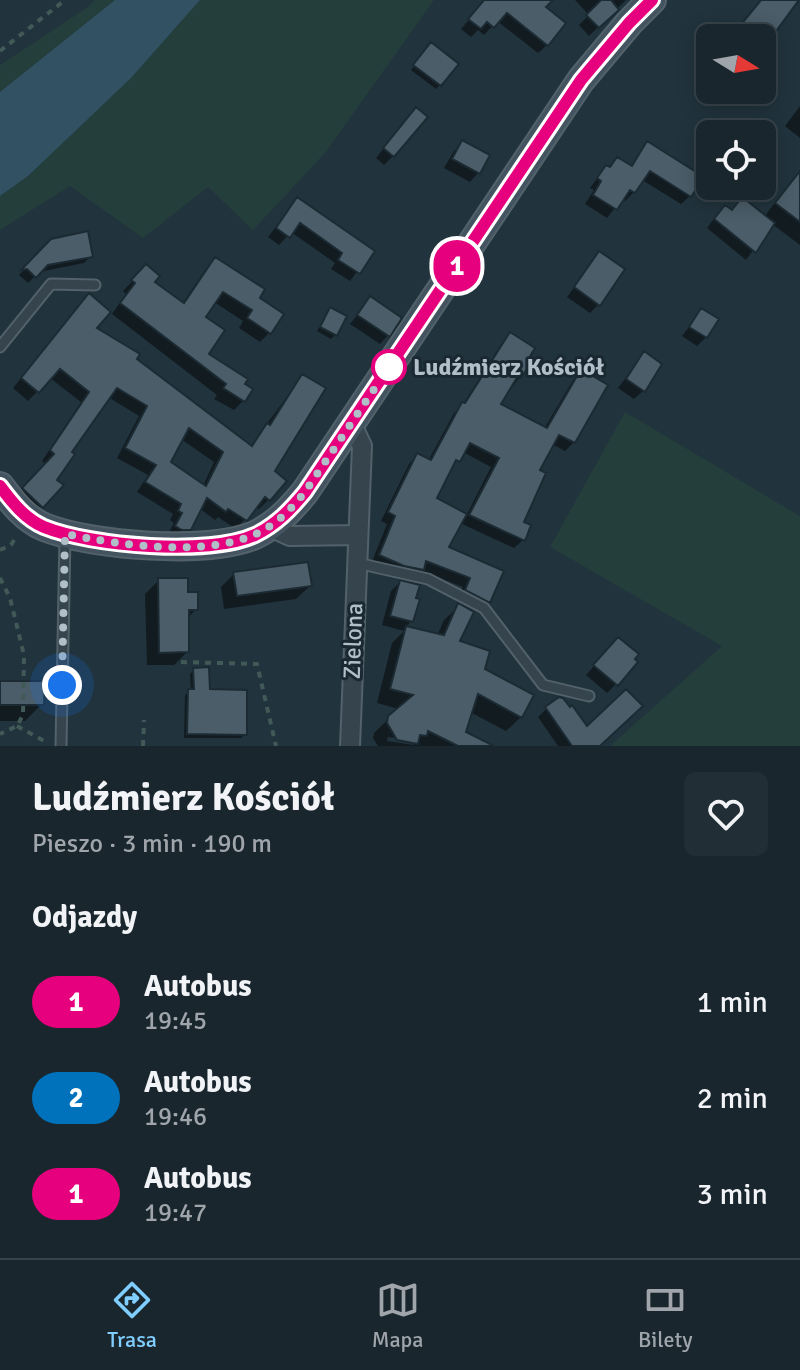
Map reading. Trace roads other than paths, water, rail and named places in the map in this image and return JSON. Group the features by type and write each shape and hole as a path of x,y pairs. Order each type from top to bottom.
{"street":[{"path":"0,486 30,520 65,534 99,541 201,546 230,543 270,527 305,492 581,80 652,0"},
{"name":"Zielona","path":"350,746 362,446 351,423"},
{"path":"270,527 290,536 358,535"}],"lane":[{"path":"0,347 51,284 95,285"},
{"path":"61,746 65,534"},
{"path":"356,563 428,579 484,608 543,685 589,696"}],"water":[{"path":"115,0 200,0 131,78 28,176 0,196 0,92"}],"place":[{"name":"Ludźmierz Kościół","path":"389,367"}]}
